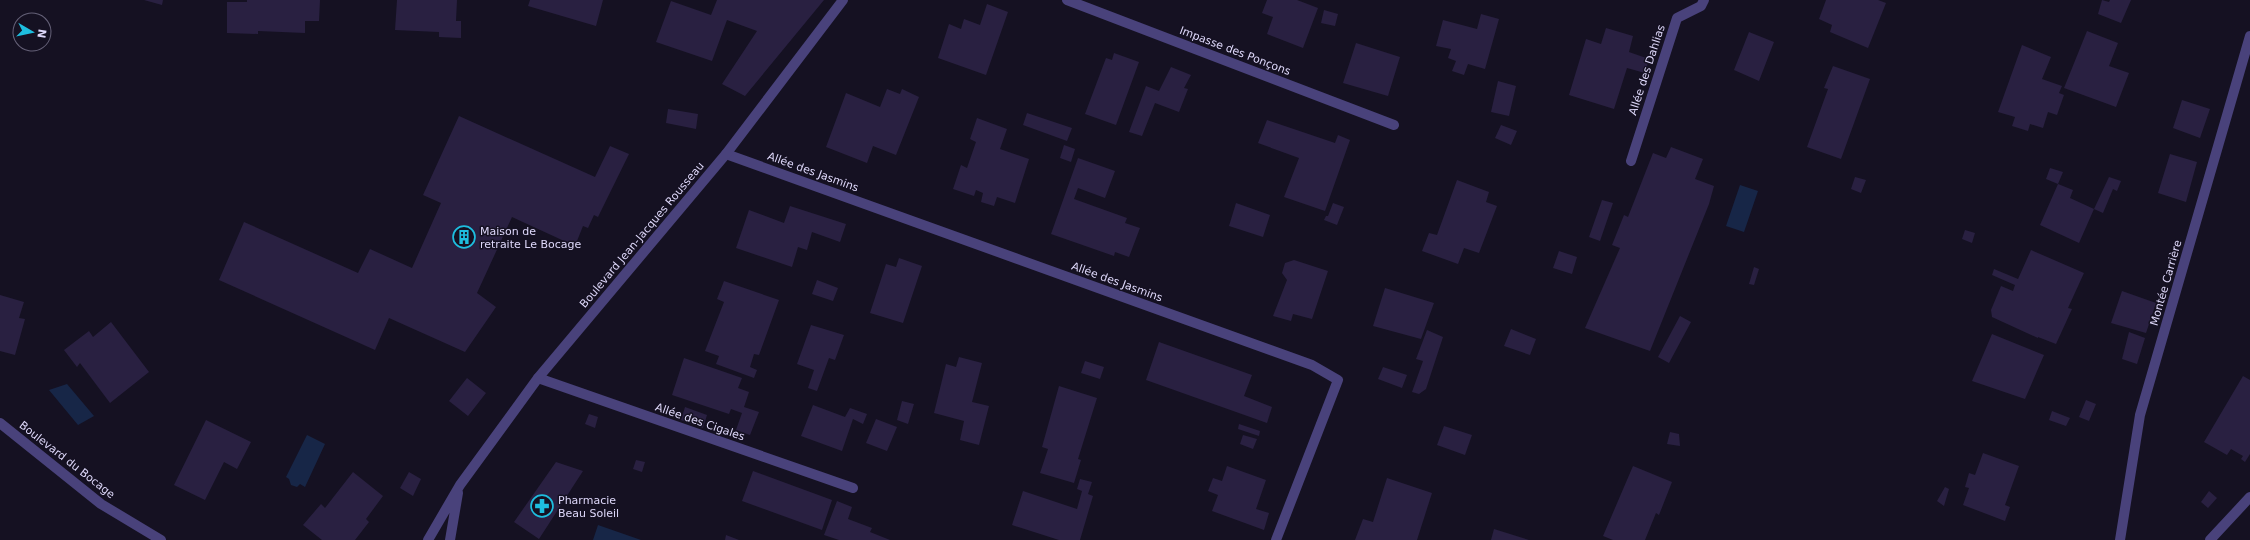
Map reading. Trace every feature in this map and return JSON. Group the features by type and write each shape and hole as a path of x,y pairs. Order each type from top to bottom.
{"street":[{"name":"Boulevard Jean-Jacques Rousseau","path":"428,540 460,486 538,378 726,154 843,0"},
{"name":"Impasse des Ponçons","path":"1067,0 1394,125"},
{"name":"Allée des Dahlias","path":"1631,161 1677,18 1701,6 1704,0"},
{"name":"Montée Carrière","path":"2120,540 2140,415 2250,36"},
{"name":"Allée des Jasmins","path":"726,154 1304,362 1338,380 1276,540"},
{"name":"Allée des Cigales","path":"538,378 853,488"},
{"name":"Boulevard du Bocage","path":"0,423 101,504 161,540"},
{"name":"Boulevard Jean-Jacques Rousseau","path":"450,540 460,486"},
{"path":"2210,540 2250,497"}],"water":[{"path":"1740,185 1758,191 1744,232 1726,226"},
{"path":"67,384 94,416 78,425 49,390"},
{"path":"307,435 325,444 305,487 300,484 297,487 291,485 289,479 286,477"},
{"path":"598,525 641,540 593,540"}],"building":[{"path":"144,0 163,0 162,5"},
{"path":"247,0 320,0 319,21 305,21 305,33 258,31 258,34 227,33 227,2 247,2"},
{"path":"397,0 457,0 456,21 461,21 461,38 439,37 439,32 395,30"},
{"path":"530,0 603,0 596,26 528,6"},
{"path":"717,0 824,0 745,96 722,84 757,31 727,20 712,61 656,42 671,1 711,15"},
{"path":"1267,0 1297,0 1318,8 1303,48 1267,34 1273,17 1262,13"},
{"path":"1826,0 1878,0 1886,3 1868,48 1830,32 1832,25 1819,19"},
{"path":"2102,0 2109,2 2110,0 2131,0 2121,23 2098,14"},
{"path":"987,4 1008,12 986,75 938,58 949,24 961,29 964,19 980,25"},
{"path":"1324,10 1338,14 1335,26 1321,23"},
{"path":"1481,14 1499,19 1485,69 1468,64 1464,75 1452,71 1456,61 1448,58 1451,49 1436,46 1443,20 1477,29"},
{"path":"1606,28 1633,36 1629,52 1649,59 1645,73 1627,68 1614,109 1569,95 1586,39 1601,44"},
{"path":"2087,31 2118,43 2109,66 2129,73 2116,107 2064,88"},
{"path":"1749,32 1774,42 1759,81 1734,70"},
{"path":"1356,43 1400,57 1388,96 1343,83"},
{"path":"2022,45 2051,57 2042,79 2062,86 2059,93 2064,95 2057,115 2048,112 2043,128 2030,124 2028,131 2012,126 2015,117 1998,112"},
{"path":"1114,53 1139,62 1116,125 1085,114 1106,58 1112,60"},
{"path":"1833,66 1870,79 1841,159 1807,147 1828,89 1824,88"},
{"path":"1171,67 1191,75 1184,88 1188,89 1179,112 1155,103 1142,136 1129,132 1146,86 1159,91"},
{"path":"1498,81 1516,86 1509,116 1491,112"},
{"path":"887,89 900,94 902,89 919,97 896,155 873,146 867,163 826,147 846,93 880,107"},
{"path":"2182,100 2210,109 2200,138 2173,128"},
{"path":"668,109 698,114 696,129 666,123"},
{"path":"1027,113 1072,128 1067,141 1023,125"},
{"name":"Maison de retraite Le Bocage","path":"459,116 595,177 610,146 629,154 598,217 594,215 588,228 583,226 575,246 512,217 477,293 496,307 465,352 389,318 375,350 219,280 244,222 358,273 370,249 412,268 441,203 423,195"},
{"path":"977,118 1007,129 1000,149 1029,159 1015,203 997,197 994,206 981,202 983,193 976,190 974,196 953,189 961,165 967,168 976,142 970,139"},
{"path":"1267,120 1335,143 1338,135 1350,140 1325,211 1284,197 1299,158 1258,143"},
{"path":"1501,125 1517,131 1511,145 1495,138"},
{"path":"1064,145 1075,149 1071,162 1060,158"},
{"path":"1671,147 1703,159 1695,179 1714,186 1709,204 1650,351 1585,328 1620,248 1612,245 1624,215 1628,217 1653,153 1666,158"},
{"path":"2170,154 2197,162 2186,202 2158,193"},
{"path":"1078,158 1115,171 1105,198 1078,188 1074,199 1127,218 1125,223 1140,228 1129,257 1115,252 1114,256 1051,234"},
{"path":"2050,168 2063,172 2058,184 2046,179"},
{"path":"1855,177 1866,180 1861,193 1851,189"},
{"path":"2109,177 2121,181 2117,191 2113,189 2103,213 2094,209"},
{"path":"1457,180 1489,192 1486,202 1497,206 1479,253 1464,248 1458,264 1422,251 1429,233 1437,235"},
{"path":"2058,184 2073,190 2070,198 2094,209 2079,243 2040,225"},
{"path":"1602,200 1613,203 1600,241 1589,237"},
{"path":"1236,203 1270,215 1263,237 1229,226"},
{"path":"1333,203 1344,207 1337,225 1324,220 1326,216 1328,216"},
{"path":"790,206 846,224 840,242 812,232 807,250 798,247 792,267 736,248 749,210 784,223"},
{"path":"1965,230 1975,233 1972,243 1962,239"},
{"path":"2031,250 2084,273 2068,308 2072,309 2056,344 2038,338 1992,317 1991,310 2001,286 2013,291 2015,285 1992,275 1994,269 2018,279"},
{"path":"1559,251 1577,257 1572,274 1553,268"},
{"path":"899,258 922,266 903,323 870,313 886,264 896,267"},
{"path":"1294,260 1328,271 1312,319 1293,314 1291,321 1273,316 1287,280 1282,273 1285,263"},
{"path":"1754,267 1759,269 1754,285 1749,284"},
{"path":"817,280 838,288 833,301 812,294"},
{"path":"724,281 779,300 759,355 754,354 750,367 757,370 754,378 716,364 719,356 705,351 724,302 717,299"},
{"path":"1385,288 1434,303 1421,339 1373,326"},
{"path":"2122,291 2156,303 2146,333 2111,323"},
{"path":"0,295 24,302 19,318 25,319 15,355 0,351"},
{"path":"1680,316 1691,322 1669,363 1658,357"},
{"path":"111,322 149,372 110,403 80,363 77,367 64,350 89,331 93,337"},
{"path":"811,325 844,335 835,360 829,358 817,391 808,388 814,370 797,364"},
{"path":"1511,329 1536,339 1530,355 1504,346"},
{"path":"1427,330 1443,337 1426,389 1419,394 1412,392 1423,361 1416,359"},
{"path":"2129,332 2145,338 2137,364 2122,359"},
{"path":"1992,334 2044,355 2025,399 1972,381"},
{"path":"1159,342 1252,375 1244,396 1272,407 1267,423 1146,380"},
{"path":"959,357 982,363 972,402 989,406 979,445 960,440 964,421 934,413 946,364 956,367"},
{"path":"684,358 742,378 738,388 749,392 744,407 759,412 750,435 736,430 742,413 731,409 729,414 672,395"},
{"path":"1085,361 1104,367 1100,379 1081,373"},
{"path":"1383,367 1407,375 1402,388 1378,379"},
{"path":"2243,376 2250,380 2250,454 2245,462 2241,459 2243,456 2231,449 2227,455 2204,442"},
{"path":"467,378 486,393 468,416 449,401"},
{"path":"1059,386 1097,398 1078,459 1081,460 1074,483 1040,473 1048,449 1042,447"},
{"path":"2086,400 2096,404 2089,421 2079,417"},
{"path":"902,401 914,404 908,424 897,420"},
{"path":"813,405 845,417 850,408 867,414 863,424 853,419 842,451 801,436"},
{"path":"685,407 707,415 703,428 681,420"},
{"path":"2052,411 2070,418 2066,426 2049,420"},
{"path":"589,414 598,417 595,428 585,424"},
{"path":"876,419 897,427 887,451 866,443"},
{"path":"206,420 251,442 237,469 224,462 205,500 174,485"},
{"path":"1239,424 1260,431 1259,436 1238,429"},
{"path":"1444,426 1472,435 1465,455 1437,445"},
{"path":"1670,432 1679,434 1680,446 1667,444"},
{"path":"1243,435 1257,439 1253,449 1240,444"},
{"path":"1983,453 2019,466 2005,505 2010,507 2005,521 1963,505 1969,488 1965,487 1969,473 1975,475"},
{"path":"636,460 645,462 642,472 633,469"},
{"path":"556,462 583,471 539,539 514,522"},
{"path":"1227,466 1266,480 1256,509 1269,513 1264,530 1212,511 1218,495 1208,491 1213,478 1222,481"},
{"path":"1633,466 1672,482 1659,515 1656,513 1645,540 1613,540 1603,536"},
{"path":"753,471 832,500 822,530 742,501"},
{"path":"353,472 383,496 366,519 369,522 355,540 322,540 303,525 321,504 325,508"},
{"path":"409,472 421,479 413,496 400,488"},
{"path":"1387,478 1432,493 1417,540 1355,540 1363,519 1373,522"},
{"path":"1080,479 1092,482 1088,494 1093,496 1080,540 1059,540 1012,525 1023,491 1077,509 1082,491 1077,489"},
{"path":"1945,487 1949,489 1944,506 1937,501"},
{"path":"2209,491 2217,498 2208,508 2201,502"},
{"path":"837,501 852,507 848,519 872,528 870,532 890,540 839,540 824,535"},
{"path":"1494,529 1529,540 1491,540"},
{"path":"726,535 739,540 725,540"}],"place":[{"name":"Maison de retraite Le Bocage","path":"464,237"},
{"name":"Pharmacie Beau Soleil","path":"542,506"}]}
